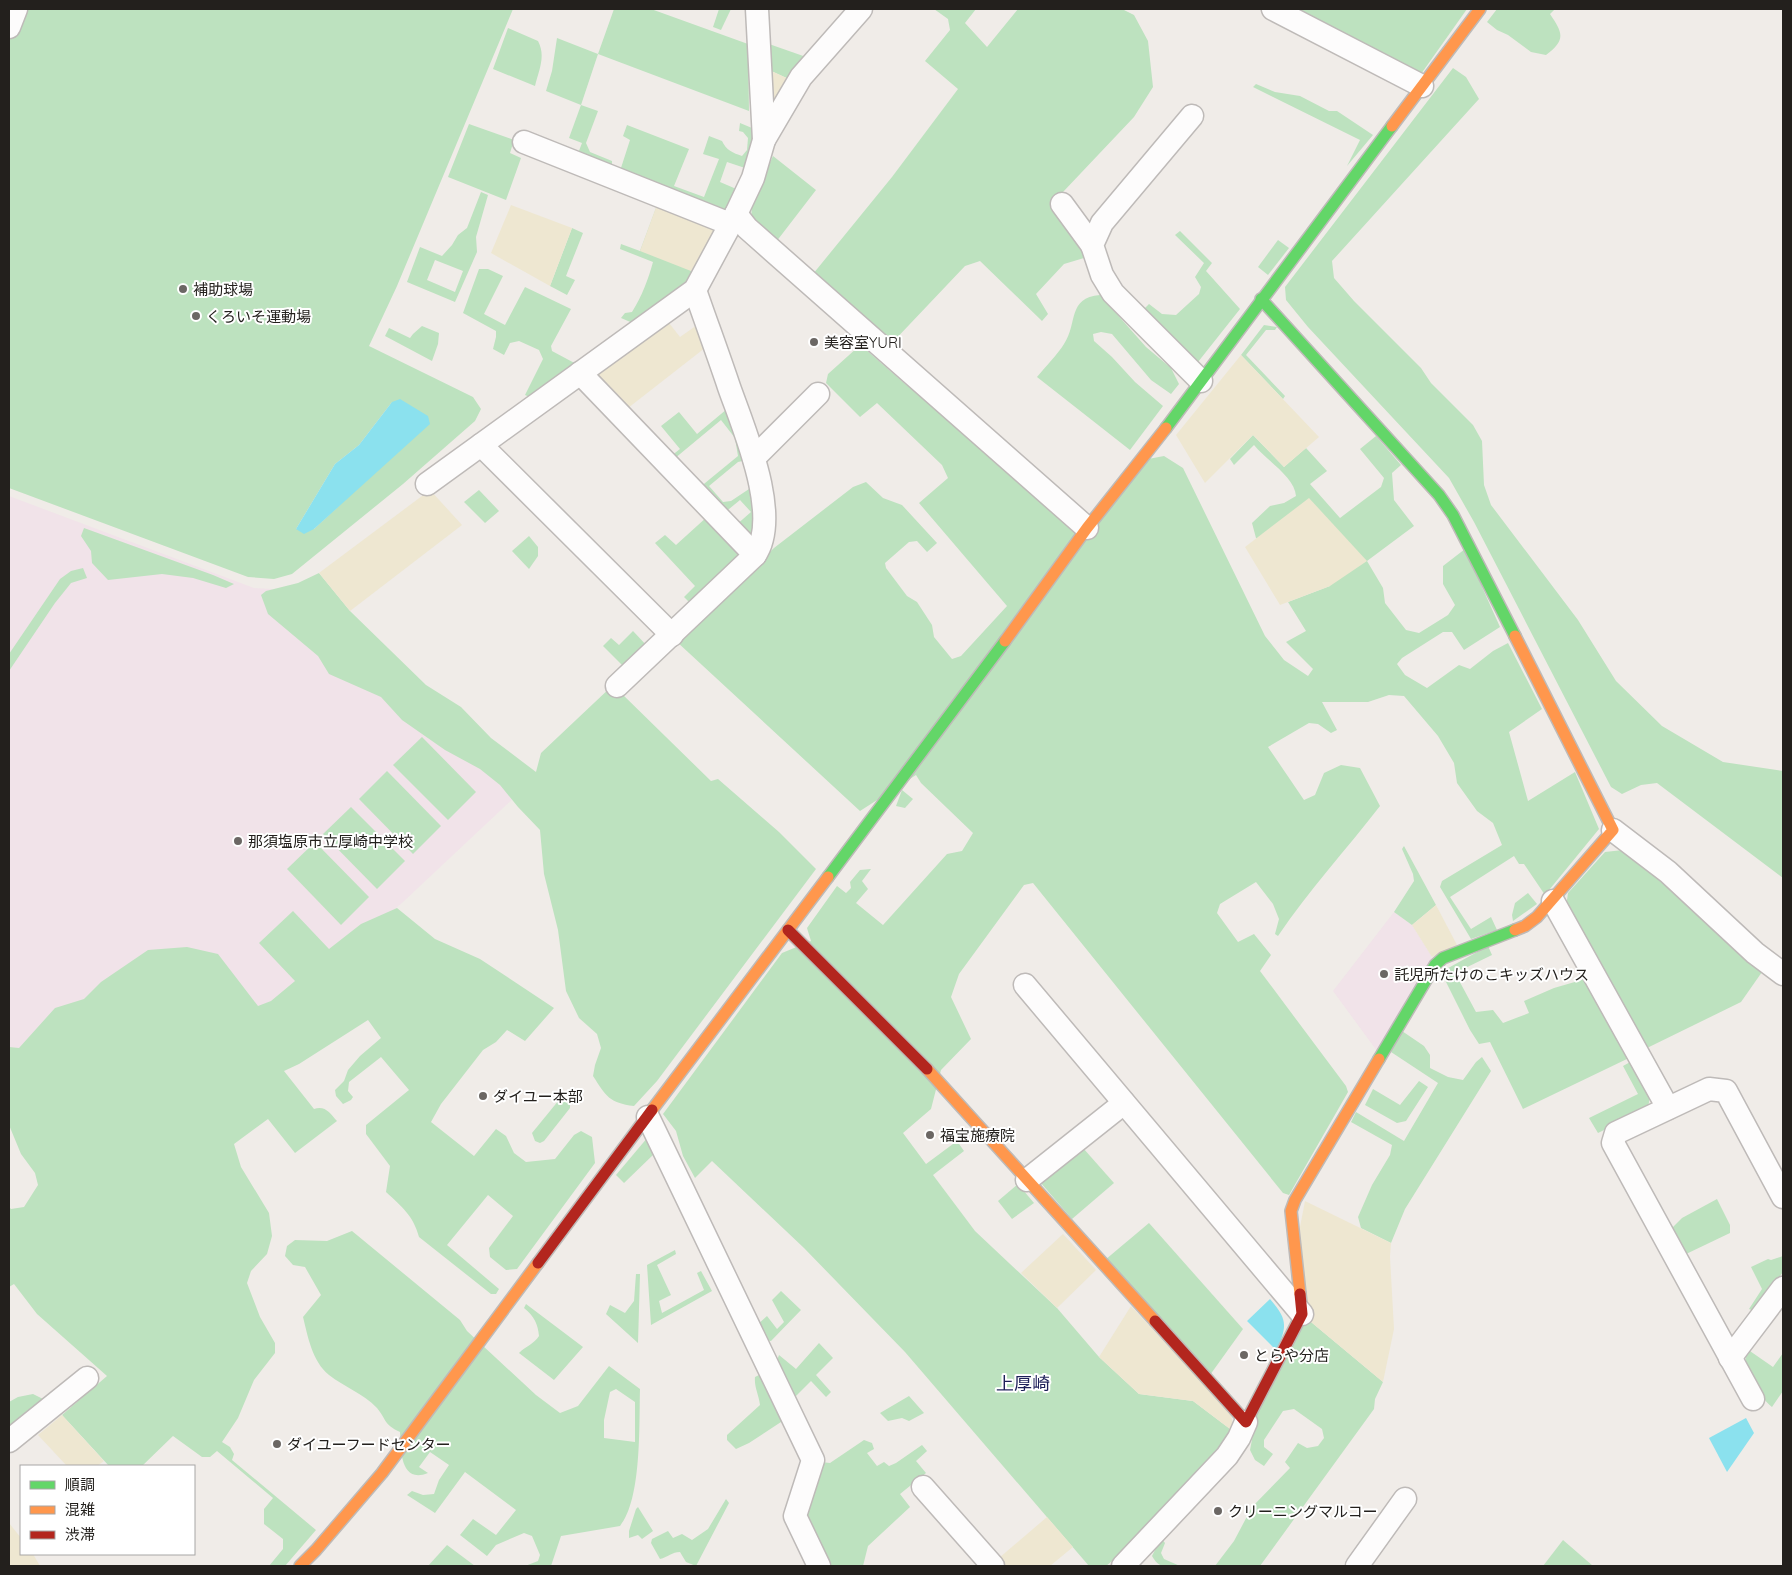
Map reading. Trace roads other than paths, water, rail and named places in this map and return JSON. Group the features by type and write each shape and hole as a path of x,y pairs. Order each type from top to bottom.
{"street":[{"path":"9,27 16,9"},
{"path":"757,9 764,140"},
{"path":"428,484 695,290 753,178 764,140 801,77 861,9"},
{"path":"1273,9 1422,86"},
{"path":"300,1566 388,1466 1017,625 1087,528 1179,412 1261,299 1480,9"},
{"path":"1092,245 1102,223 1192,116"},
{"path":"524,142 733,219 755,235 1087,528"},
{"path":"1062,204 1092,245 1102,275 1113,293 1201,381"},
{"path":"617,686 755,555 760,548 764,516 762,491 754,458 695,290"},
{"path":"1261,299 1440,494 1453,515 1613,830 1668,872 1755,953 1783,974"},
{"path":"580,373 755,555"},
{"path":"754,458 818,394"},
{"path":"481,445 672,635"},
{"path":"1133,1564 1227,1456 1239,1438 1302,1314 1292,1210 1295,1200 1435,964 1443,958 1525,926 1537,918 1613,830"},
{"path":"1553,901 1668,1108"},
{"path":"788,930 910,1051 1246,1422"},
{"path":"1025,986 1302,1314"},
{"path":"1753,1399 1614,1143 1616,1133 1709,1089 1726,1091 1783,1197"},
{"path":"1026,1180 1124,1103"},
{"path":"648,1117 813,1460 795,1516 819,1566"},
{"path":"1730,1358 1783,1288"},
{"path":"9,1441 87,1378"},
{"path":"923,1487 993,1566"},
{"path":"1357,1566 1405,1498"}],"water":[{"path":"400,399 428,416 430,424 314,529 304,534 296,529 335,464 359,445 392,402"},
{"path":"1270,1299 1280,1313 1284,1324 1277,1351 1247,1321"},
{"path":"1746,1418 1754,1433 1727,1472 1709,1438"}],"place":[{"name":"補助球場","path":"183,289"},
{"name":"くろいそ運動場","path":"196,316"},
{"name":"美容室YURI","path":"814,342"},
{"name":"那須塩原市立厚崎中学校","path":"238,841"},
{"name":"託児所たけのこキッズハウス","path":"1384,974"},
{"name":"ダイユー本部","path":"483,1096"},
{"name":"福宝施療院","path":"930,1135"},
{"name":"とらや分店","path":"1244,1355"},
{"name":"ダイユーフードセンター","path":"277,1444"},
{"name":"クリーニングマルコー","path":"1218,1511"}],"district":[{"name":"上厚崎","path":"1023,1383"}]}
